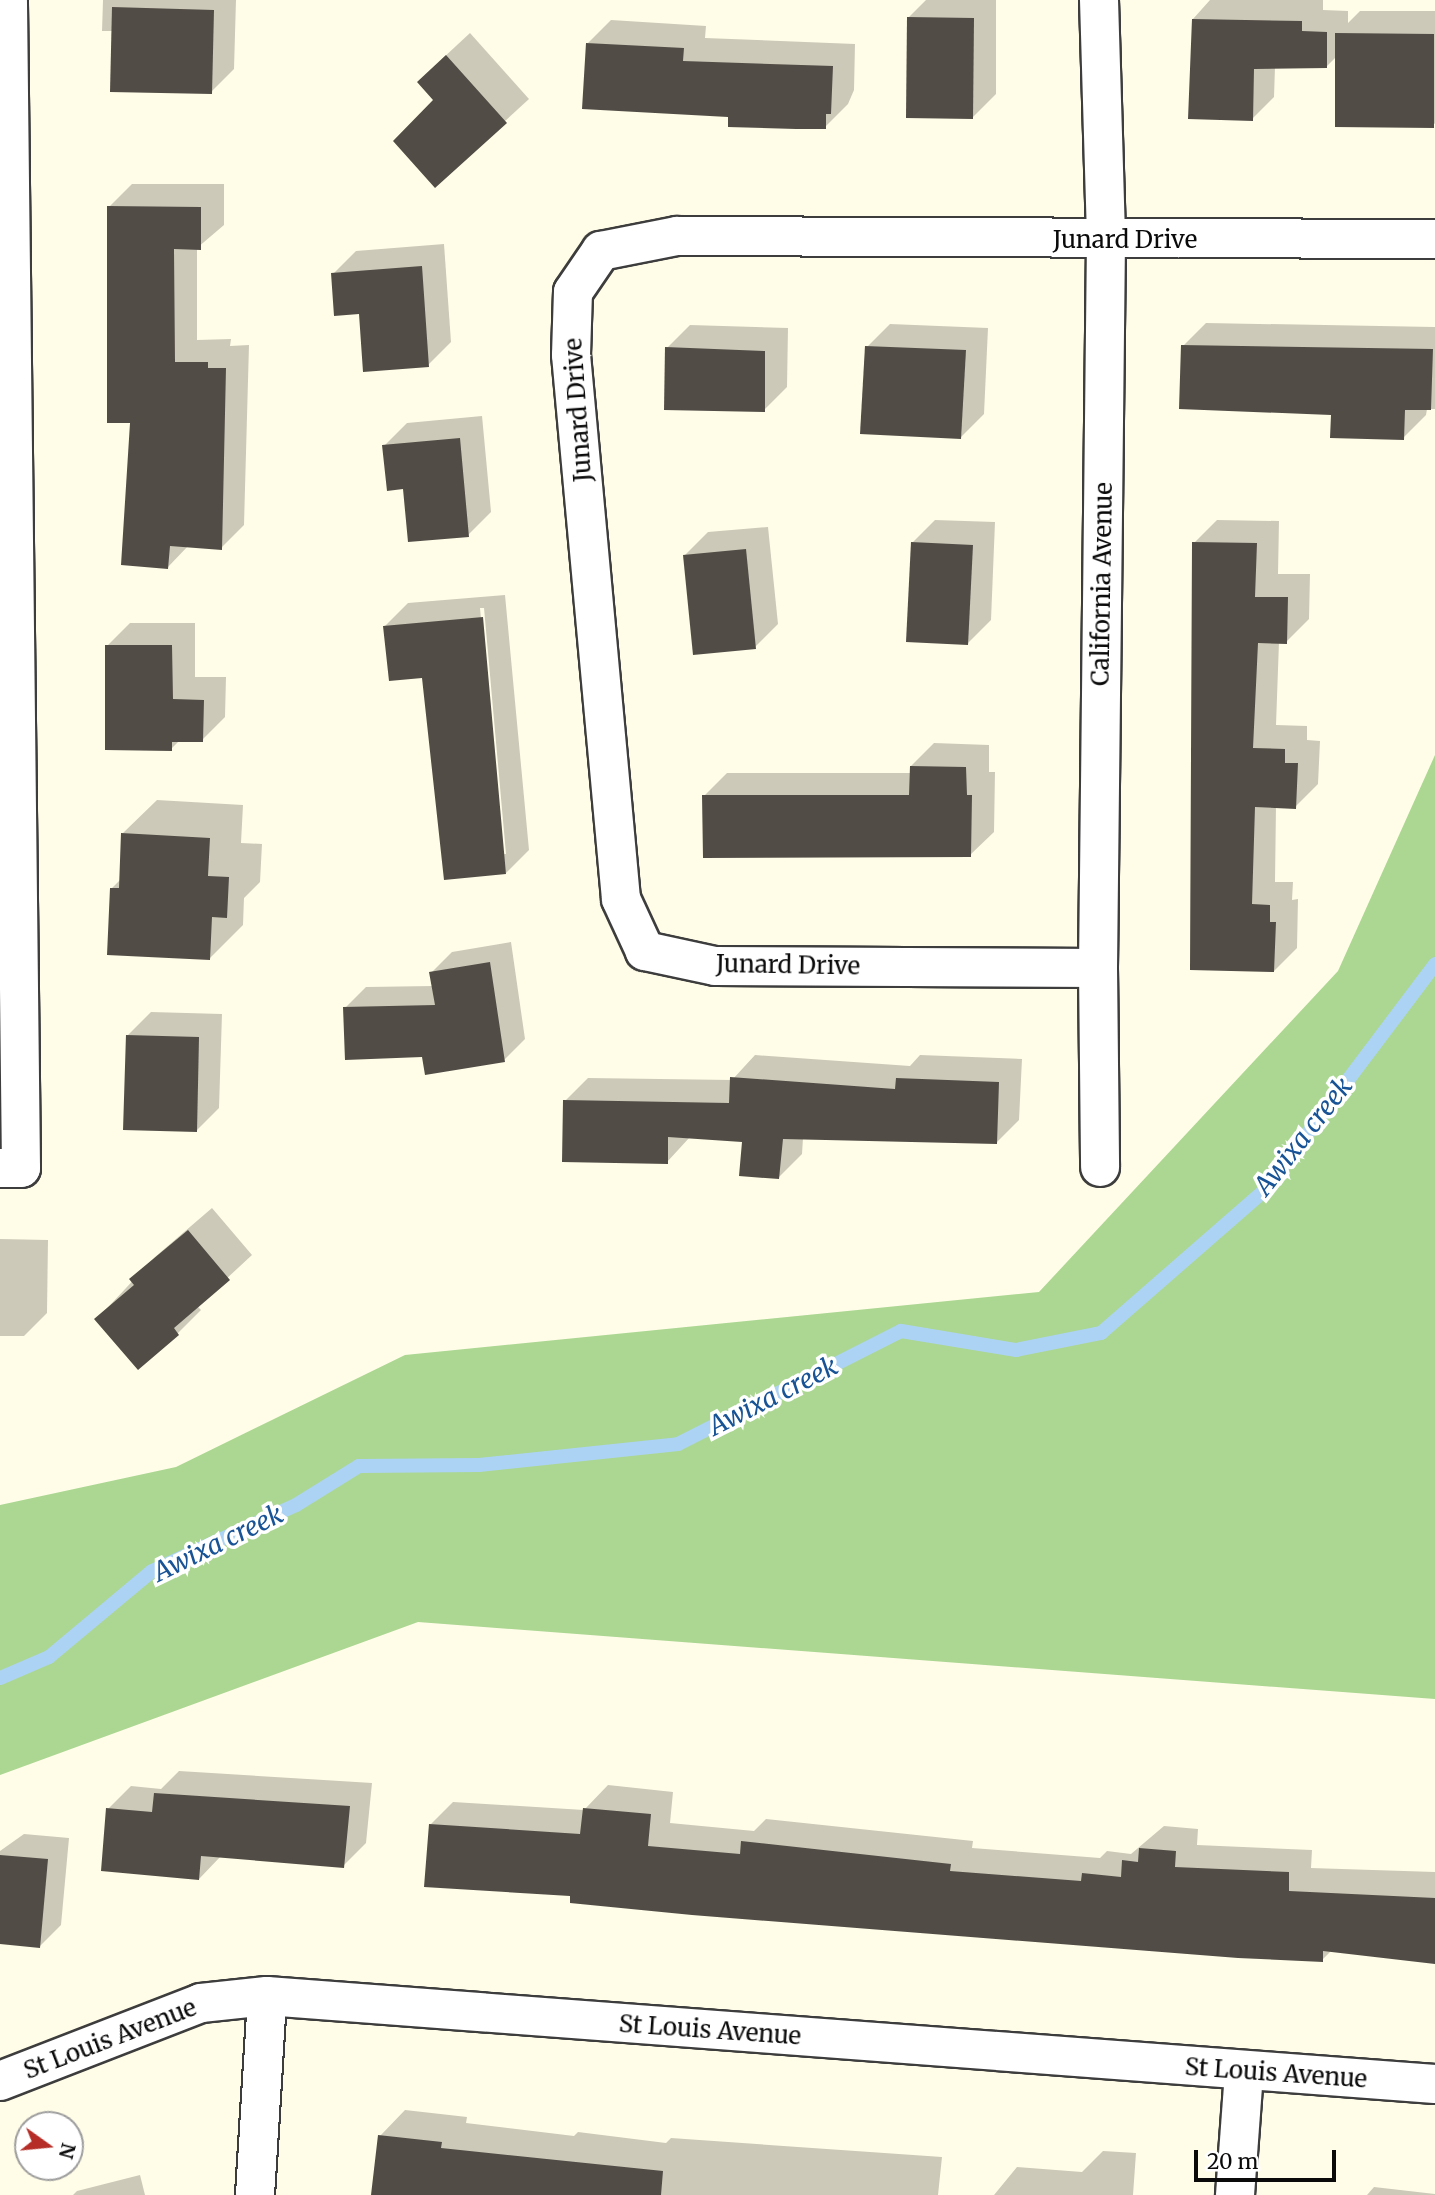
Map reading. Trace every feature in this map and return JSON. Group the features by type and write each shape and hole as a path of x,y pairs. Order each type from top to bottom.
{"street":[{"path":"8,0 10,1168"},
{"name":"California Avenue","path":"1099,0 1106,240 1098,968 1100,1167"},
{"name":"Junard Drive","path":"1098,968 715,966 645,951 621,899 571,355 573,292 601,251 677,236 1106,240 1435,239"},
{"path":"255,2195 267,1996"},
{"name":"St Louis Avenue","path":"0,2081 201,2003 267,1996 1435,2084"},
{"path":"1235,2195 1244,2071"}],"green space":[{"path":"1435,755 1435,1699 418,1622 0,1775 0,1505 176,1467 405,1355 1039,1292 1338,971"}],"building":[{"path":"112,7 214,10 212,94 110,92"},
{"path":"907,17 974,18 973,119 906,118"},
{"path":"1192,19 1302,21 1302,31 1327,32 1327,68 1254,69 1253,121 1188,119"},
{"path":"1335,33 1434,34 1434,128 1335,127"},
{"path":"586,43 684,48 683,61 833,66 831,114 826,114 826,129 796,129 728,127 728,117 582,109"},
{"path":"446,55 507,123 435,188 393,141 433,100 417,82"},
{"path":"107,206 201,207 201,250 174,249 175,362 208,362 208,368 226,368 222,550 170,546 168,569 121,565 130,423 107,423"},
{"path":"422,266 429,367 363,372 359,314 334,316 331,273"},
{"path":"1181,345 1433,349 1431,410 1405,410 1404,440 1330,438 1331,415 1179,409"},
{"path":"865,346 966,350 961,439 860,434"},
{"path":"665,347 765,351 765,412 664,410"},
{"path":"460,438 469,537 408,542 403,489 387,491 382,445"},
{"path":"911,542 973,545 968,645 906,642"},
{"path":"1192,542 1257,543 1255,597 1288,597 1287,644 1258,643 1253,748 1285,749 1285,763 1298,763 1296,809 1255,807 1252,904 1270,905 1270,922 1276,922 1274,972 1190,970"},
{"path":"746,549 756,649 693,655 683,555"},
{"path":"483,617 506,874 444,880 422,678 389,681 383,626"},
{"path":"105,645 172,645 173,699 204,700 203,742 172,742 172,751 105,750"},
{"path":"910,766 966,767 967,795 972,795 971,857 703,858 702,795 909,795"},
{"path":"121,833 210,838 208,876 229,877 227,918 212,917 210,960 107,955 110,888 119,888"},
{"path":"490,962 505,1062 425,1075 422,1057 345,1060 343,1007 435,1005 429,972"},
{"path":"126,1035 199,1037 197,1132 123,1130"},
{"path":"730,1077 895,1089 896,1078 999,1082 997,1144 783,1139 779,1179 739,1176 742,1142 668,1137 668,1164 562,1162 563,1100 729,1103"},
{"path":"188,1230 230,1280 174,1328 179,1335 138,1370 94,1319 134,1285 129,1279"},
{"path":"154,1793 350,1806 344,1868 201,1856 199,1880 101,1871 106,1808 152,1812"},
{"path":"583,1808 651,1814 648,1846 740,1854 741,1841 951,1864 950,1871 1081,1881 1082,1873 1121,1877 1122,1860 1138,1862 1139,1848 1176,1851 1175,1867 1289,1872 1289,1891 1435,1898 1435,1964 1323,1951 1323,1962 1238,1958 692,1915 570,1903 570,1896 424,1887 429,1824 580,1834"},
{"path":"0,1855 48,1859 40,1948 0,1944"},
{"path":"378,2135 442,2142 441,2148 663,2171 661,2195 371,2195"}],"waterway":[{"name":"Awixa creek","path":"0,1678 49,1657 152,1571 296,1505 359,1466 479,1465 678,1444 901,1331 1016,1350 1101,1333 1265,1190 1435,964"}]}
